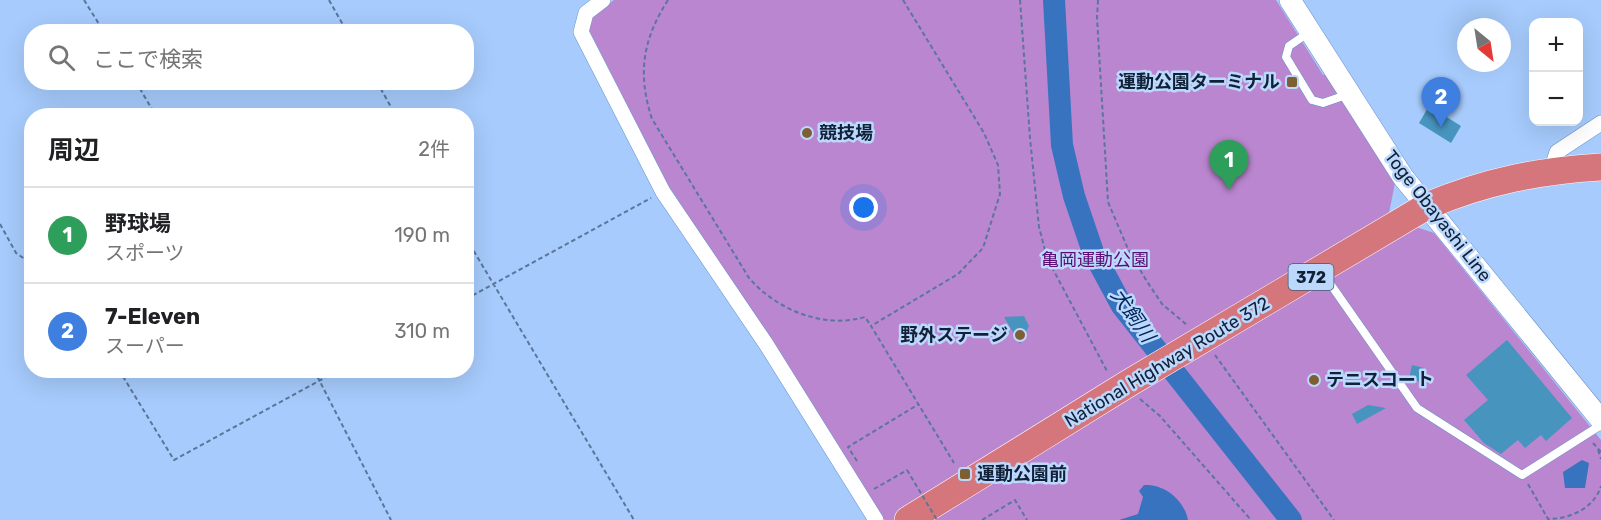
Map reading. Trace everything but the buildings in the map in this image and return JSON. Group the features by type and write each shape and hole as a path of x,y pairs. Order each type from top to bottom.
{"highway":[{"name":"National Highway Route 372","path":"908,520 1124,386 1427,206 1470,188 1551,170 1601,167"}],"main road":[{"name":"Toge Obayashi Line","path":"1290,0 1403,177 1594,428"}],"street":[{"path":"603,0 586,13 581,32 663,192 766,344 876,520"},
{"path":"1551,170 1557,152 1601,123"}],"lane":[{"path":"1310,31 1289,46 1286,57 1312,100 1323,103 1350,94"},
{"path":"1321,271 1417,408 1522,476 1601,425"}],"path":[{"path":"84,0 99,24"},
{"path":"329,0 342,24"},
{"path":"668,0 654,22 645,48 647,105 651,119 749,278 764,295 785,307 813,318 848,322 866,317 954,463"},
{"path":"871,326 958,274 983,248 1000,194 998,165 984,134 903,0"},
{"path":"1020,0 1039,227 1047,258 1124,386 1160,416 1251,520"},
{"path":"1098,0 1097,18 1108,202 1128,249 1162,304 1198,342 1334,520"},
{"path":"141,90 151,108"},
{"path":"381,90 392,108"},
{"path":"474,295 663,192"},
{"path":"0,225 16,253 24,258"},
{"path":"474,252 634,520"},
{"path":"124,378 174,460 325,378"},
{"path":"318,378 391,520"},
{"path":"859,464 848,447 918,404"},
{"path":"1594,428 1601,459"},
{"path":"869,481 874,490 907,470 938,520"},
{"path":"1522,476 1547,520 1564,519 1587,506 1601,486"},
{"path":"982,520 1015,500 1027,520"}],"green space":[{"name":"亀岡運動公園","path":"614,0 1276,0 1323,75 1330,73 1396,178 1389,213 1410,225 1434,233 1601,440 1601,520 886,520 878,518 801,387 668,185 589,30 592,18"}],"water":[{"path":"1582,460 1589,463 1585,488 1565,488 1563,472"},
{"path":"1144,485 1166,490 1178,500 1188,520 1119,520 1138,514 1143,497 1139,491"}],"waterway":[{"name":"犬飼川","path":"1054,0 1062,145 1074,196 1093,252 1122,306 1291,520"}],"place":[{"name":"運動公園ターミナル","path":"1292,82"},
{"name":"7-Eleven","path":"1441,127"},
{"name":"競技場","path":"807,133"},
{"name":"野球場","path":"1229,190"},
{"name":"野外ステージ","path":"1020,335"},
{"name":"テニスコート","path":"1314,380"},
{"name":"運動公園前","path":"965,474"}]}
